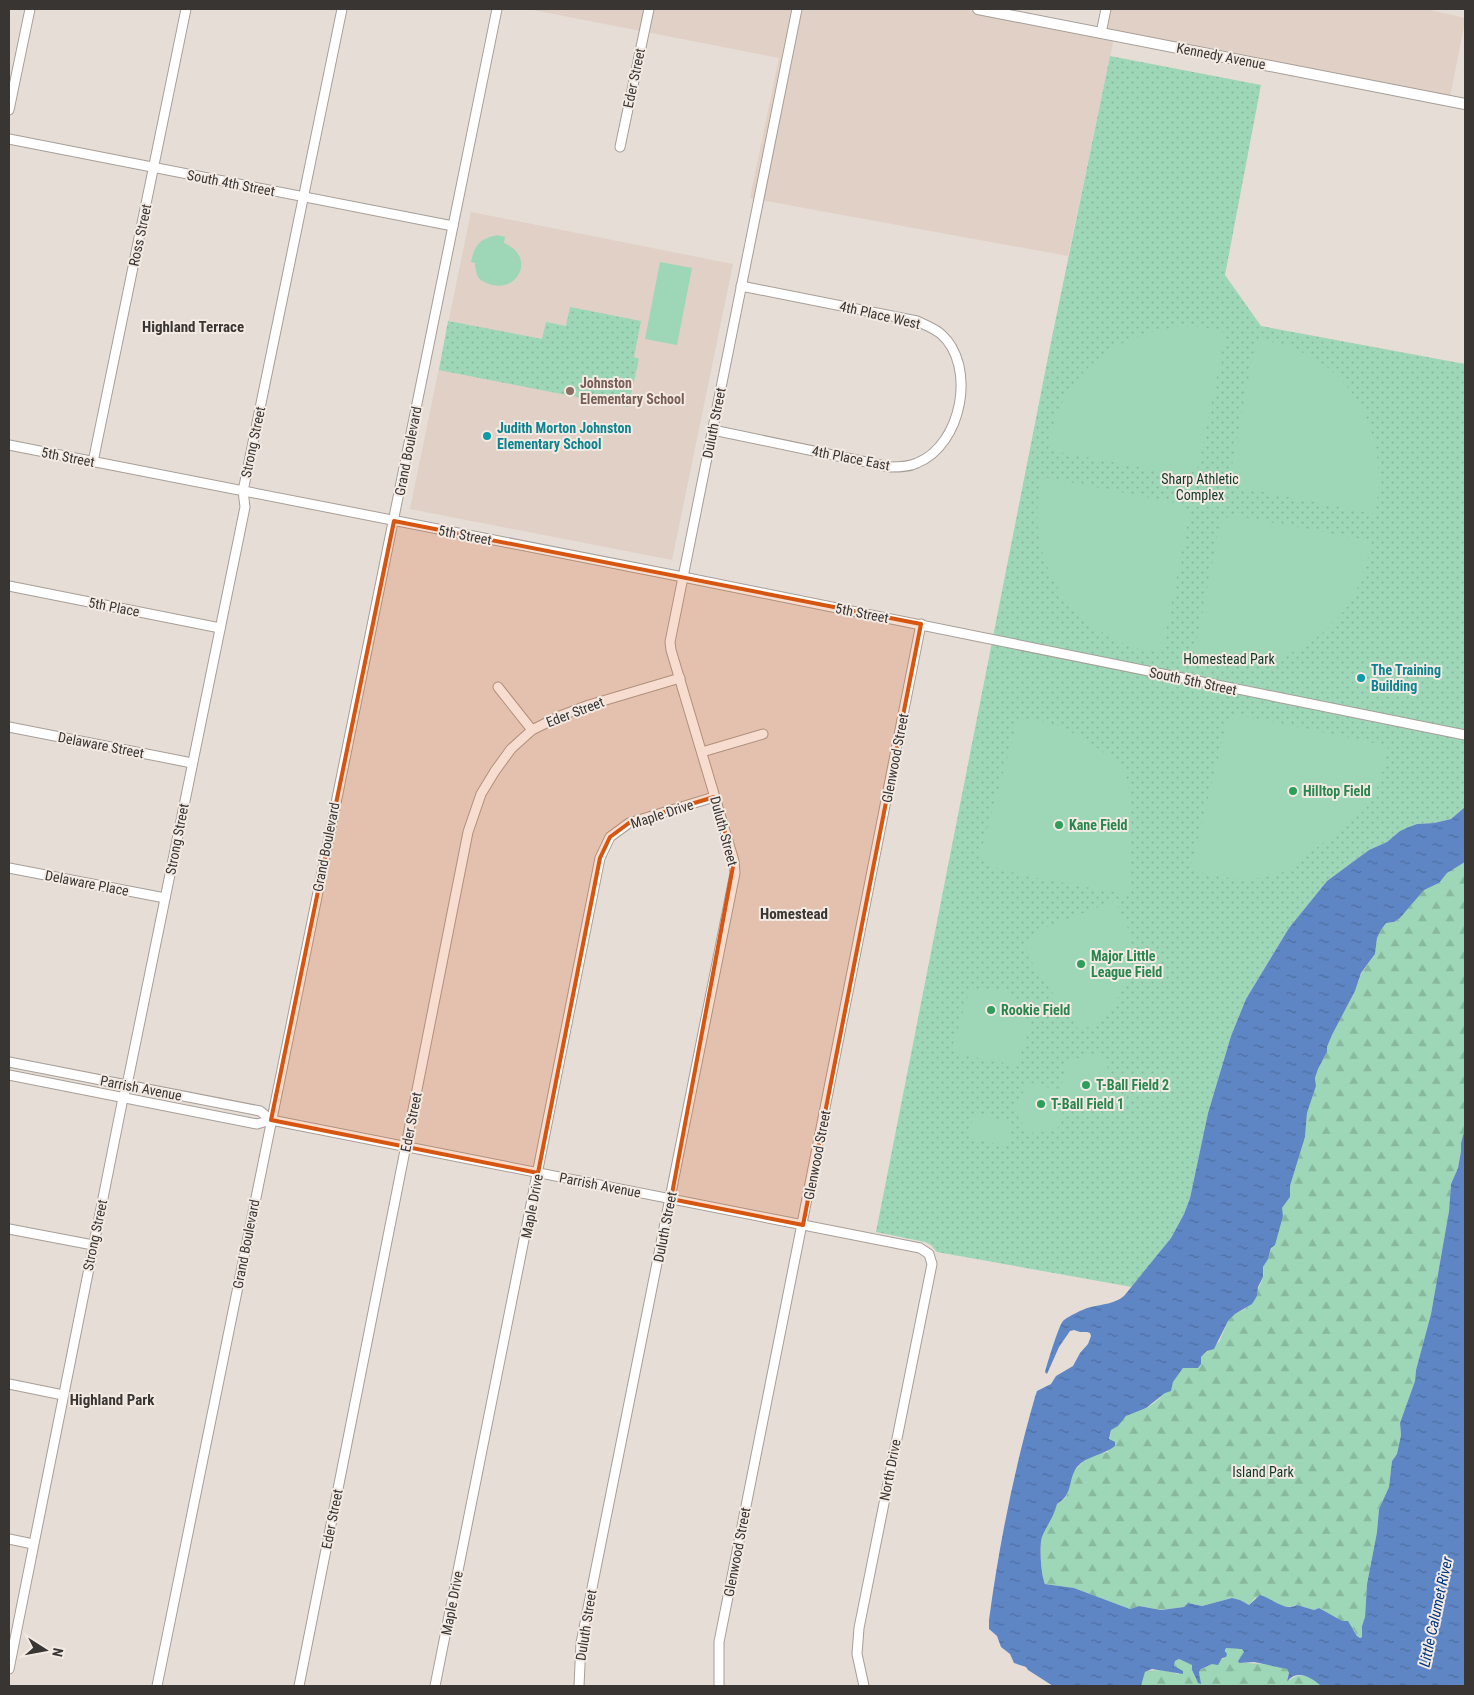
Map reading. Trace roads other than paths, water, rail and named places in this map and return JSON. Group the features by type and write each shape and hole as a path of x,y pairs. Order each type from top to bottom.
{"street":[{"path":"9,110 30,9"},
{"name":"Ross Street","path":"94,462 186,9"},
{"name":"Strong Street","path":"9,1669 93,1245 245,507 243,491 342,9"},
{"name":"Grand Boulevard","path":"157,1686 497,9"},
{"name":"Eder Street","path":"620,147 649,9"},
{"name":"Duluth Street","path":"579,1686 581,1643 735,873 734,861 670,642 798,9"},
{"name":"Kennedy Avenue","path":"978,9 1465,104"},
{"path":"1101,33 1106,9"},
{"name":"South 4th Street","path":"9,139 453,226"},
{"name":"4th Place West","path":"742,286 917,322 931,327 942,335 954,351 960,369 962,388 959,406"},
{"name":"4th Place East","path":"713,430 902,467 917,464 930,456 944,440 954,422 959,406"},
{"name":"5th Street","path":"9,445 921,624"},
{"name":"5th Place","path":"9,586 220,628"},
{"name":"South 5th Street","path":"921,624 1465,735"},
{"name":"Glenwood Street","path":"719,1686 719,1642 921,624"},
{"name":"Eder Street","path":"298,1686 468,832 481,794 511,749 532,730 560,716 589,705 680,678"},
{"path":"498,687 532,730"},
{"name":"Delaware Street","path":"9,727 192,762"},
{"path":"702,752 763,734"},
{"name":"Maple Drive","path":"435,1686 600,858 610,837 629,823 714,797"},
{"name":"Delaware Place","path":"9,868 165,898"},
{"name":"Parrish Avenue","path":"9,1062 260,1111 271,1120"},
{"name":"Parrish Avenue","path":"9,1076 256,1124 271,1120 920,1248 929,1254"},
{"path":"9,1229 93,1245"},
{"name":"North Drive","path":"864,1686 857,1654 859,1628 932,1264 929,1254"},
{"path":"9,1384 63,1395"},
{"path":"9,1539 33,1544"}],"water":[{"name":"Little Calumet River","path":"1465,807 1465,862 1447,873 1439,883 1424,890 1400,918 1394,922 1386,923 1377,938 1375,954 1361,973 1355,991 1332,1035 1327,1052 1315,1078 1316,1086 1307,1113 1305,1137 1290,1186 1290,1197 1282,1208 1283,1216 1275,1245 1271,1248 1268,1259 1263,1267 1263,1277 1258,1287 1257,1296 1252,1304 1235,1314 1228,1321 1214,1349 1207,1351 1201,1357 1201,1364 1198,1368 1183,1368 1173,1382 1171,1391 1165,1393 1146,1408 1126,1416 1118,1426 1111,1430 1109,1439 1115,1442 1115,1446 1106,1452 1085,1460 1077,1467 1066,1496 1057,1504 1042,1537 1041,1553 1042,1574 1045,1584 1074,1588 1130,1609 1139,1606 1161,1610 1184,1607 1188,1603 1202,1606 1232,1598 1249,1605 1260,1595 1287,1607 1297,1605 1314,1610 1319,1608 1342,1621 1348,1621 1357,1636 1362,1637 1367,1584 1377,1532 1379,1509 1389,1487 1392,1461 1397,1454 1401,1435 1400,1423 1415,1381 1416,1370 1431,1314 1449,1211 1451,1184 1458,1168 1465,1128 1465,1686 1321,1686 1312,1679 1301,1675 1294,1676 1287,1681 1289,1673 1287,1669 1254,1662 1239,1663 1238,1661 1244,1652 1242,1649 1226,1648 1226,1657 1222,1658 1218,1665 1212,1664 1201,1669 1199,1672 1201,1684 1198,1683 1192,1670 1192,1665 1179,1659 1175,1661 1174,1666 1183,1671 1183,1674 1152,1669 1145,1672 1141,1686 1053,1686 1026,1667 1014,1663 1010,1654 1001,1647 997,1636 989,1629 989,1620 1008,1508 1020,1452 1037,1391 1051,1384 1056,1376 1073,1366 1080,1353 1088,1344 1091,1336 1087,1332 1070,1331 1059,1347 1047,1374 1045,1372 1046,1368 1061,1324 1065,1319 1081,1311 1112,1302 1124,1296 1171,1238 1190,1198 1208,1113 1231,1036 1246,999 1289,928 1327,881 1369,850 1387,842 1400,831 1409,827 1451,819"}],"place":[{"name":"Johnston Elementary School","path":"570,391"},
{"name":"Judith Morton Johnston Elementary School","path":"487,436"},
{"name":"The Training Building","path":"1361,678"},
{"name":"Hilltop Field","path":"1293,791"},
{"name":"Kane Field","path":"1059,825"},
{"name":"Major Little League Field","path":"1081,964"},
{"name":"Rookie Field","path":"991,1010"},
{"name":"T-Ball Field 2","path":"1086,1085"},
{"name":"T-Ball Field 1","path":"1041,1104"}],"district":[{"name":"Highland Terrace","path":"193,327"},
{"name":"Homestead","path":"794,914"},
{"name":"Highland Park","path":"112,1400"}],"park label":[{"name":"Sharp Athletic Complex","path":"1200,488"},
{"name":"Homestead Park","path":"1229,659"},
{"name":"Island Park","path":"1263,1472"}]}
